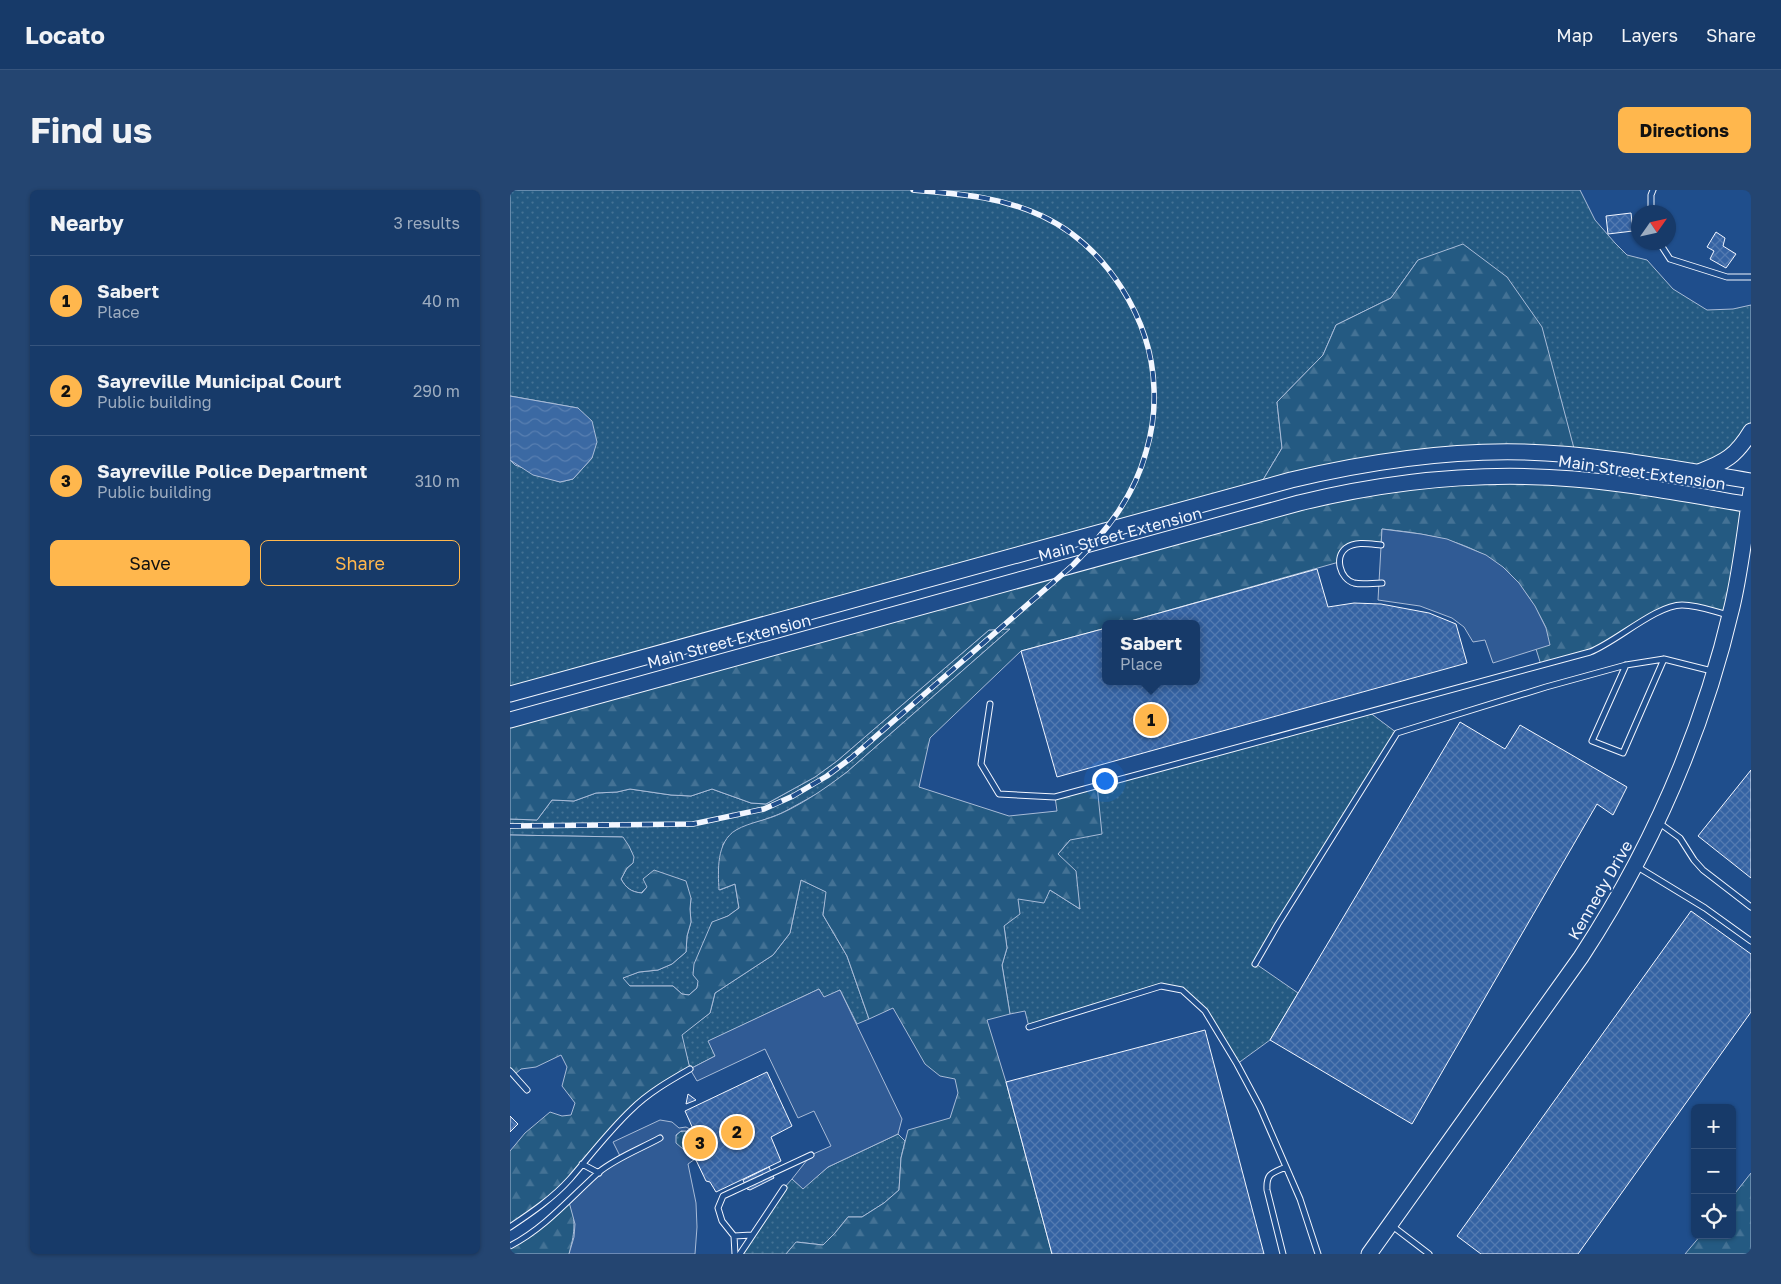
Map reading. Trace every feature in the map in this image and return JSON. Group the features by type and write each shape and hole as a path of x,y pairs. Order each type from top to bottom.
{"main road":[{"path":"1697,472 1729,459 1739,450 1751,431"},
{"name":"Main Street Extension","path":"510,694 1265,487 1355,466 1432,456 1524,452 1613,460 1751,481"},
{"name":"Main Street Extension","path":"510,720 1292,505 1361,489 1446,478 1508,476 1629,485 1750,500"},
{"name":"Kennedy Drive","path":"1369,1254 1582,957 1609,914 1636,865 1657,822 1693,737 1714,672 1730,615 1750,500"},
{"path":"1738,572 1751,553"}],"lane":[{"path":"1651,205 1653,190"},
{"path":"1664,250 1670,259 1727,277 1751,277"},
{"path":"1381,545 1363,543 1351,545 1343,551 1339,562 1341,572 1348,580 1354,583 1382,583"},
{"path":"990,704 981,764 999,794 1055,796 1590,652 1666,608 1682,605 1730,615"},
{"path":"1255,964 1397,733 1546,687 1626,665 1664,659 1714,672"},
{"path":"1626,665 1592,740 1623,753 1664,659"},
{"path":"1657,822 1680,838 1703,870 1751,907"},
{"path":"1636,865 1705,908 1751,941"},
{"path":"1029,1027 1161,986 1182,990 1205,1011 1260,1107 1300,1199 1318,1254"},
{"path":"510,1227 547,1202 570,1180 632,1109 668,1081 690,1068"},
{"path":"510,1071 527,1090"},
{"path":"510,1246 536,1229 598,1173 660,1138"},
{"path":"735,1254 734,1236 722,1221 718,1208 723,1196 811,1155"},
{"path":"582,1164 598,1173"},
{"path":"1283,1254 1266,1182 1272,1173 1286,1166"},
{"path":"740,1254 784,1188"},
{"path":"1390,1225 1429,1254"},
{"path":"734,1236 752,1235"}],"green space":[{"path":"510,190 1580,190 1595,220 1615,243 1627,255 1647,260 1673,289 1707,310 1733,309 1751,305 1751,431 1697,472 1576,456 1418,260 1391,298 1336,325 1323,355 1277,402 1282,448 1257,490 510,694 510,460 515,465 560,482 573,479 592,458 578,408 510,396"},
{"path":"1463,244 1507,277 1542,327 1576,456 1460,453 1257,490 1282,448 1277,402 1323,355 1336,325 1391,298 1418,260"},
{"path":"1508,476 1749,504 1730,615 1690,606 1666,608 1606,644 1541,665 1536,649 1546,628 1532,602 1499,565 1480,553 1459,544 1436,537 1382,529 1381,545 1363,543 1347,547 1339,562 1134,620 1102,620 1102,629 1021,651 930,738 919,787 1009,816 1057,811 1055,797 1097,785 1102,834 1070,840 1058,854 1076,871 1080,909 1050,890 1044,903 1018,899 1020,914 1004,926 1007,948 1002,965 1010,1014 987,1020 1006,1082 1052,1254 786,1254 796,1242 823,1245 848,1217 862,1217 884,1203 899,1190 901,1158 908,1130 950,1118 958,1093 955,1079 940,1076 925,1064 893,1008 869,1019 847,956 823,915 826,892 801,880 790,933 773,955 715,993 710,1013 682,1035 690,1069 632,1109 570,1179 510,1227 510,1151 525,1133 550,1112 562,1116 571,1115 575,1103 562,1086 567,1067 561,1055 536,1067 521,1069 514,1075 510,1071 510,835 623,837 634,857 633,863 627,868 621,879 629,889 642,893 647,887 643,879 654,870 686,881 691,898 691,922 687,936 686,952 672,964 658,970 639,972 623,978 630,986 673,986 682,994 689,995 697,988 698,981 693,975 694,964 712,922 728,916 739,908 735,884 719,890 720,857 729,835 741,827 791,809 839,778 1010,629 989,630 837,761 815,777 766,804 751,803 712,789 691,796 630,789 596,793 574,801 552,800 537,820 510,819 510,720 1299,503"},
{"path":"1011,628 847,772 822,791 782,813 735,831 723,844 720,890 735,884 739,908 728,916 712,923 697,988 689,995 682,994 673,986 630,986 622,978 639,972 658,970 672,964 686,952 687,936 691,922 691,898 647,887 641,893 632,891 627,887 621,879 627,868 633,863 622,837 510,835 510,819 537,820 552,800 574,801 596,793 630,789 691,796 712,789 751,803 766,804 815,777 837,761 989,630"},
{"path":"1369,712 1397,733 1256,964 1298,993 1270,1040 1237,1064 1205,1011 1182,990 1161,986 1029,1027 1025,1011 1010,1014 1002,965 1007,948 1004,926 1017,899 1050,890 1080,909 1058,854 1070,840 1097,785"},
{"path":"801,880 827,892 823,915 847,956 869,1019 857,1024 840,990 824,998 819,989 709,1041 715,1056 690,1069 681,1035 710,1013 715,993 773,955 790,933"},
{"path":"684,1131 690,1134 693,1140 690,1146 684,1149 678,1146 675,1140 678,1134"},
{"path":"898,1134 905,1141 901,1158 899,1190 884,1203 862,1217 848,1217 823,1245 797,1242 786,1254 740,1254 792,1179 803,1188 828,1167"},
{"path":"1751,1173 1751,1254 1685,1254 1698,1239 1736,1239 1736,1192"},
{"path":"569,1202 572,1209 574,1228 569,1254 510,1254 510,1246"}],"shaded area":[{"path":"1382,529 1447,539 1486,555 1503,567 1519,583 1535,606 1546,628 1550,645 1493,663 1485,640 1473,642 1464,627 1452,618 1420,606 1378,600"},
{"path":"819,989 824,997 840,990 902,1119 898,1134 828,1167 803,1189 792,1179 811,1155 831,1146 814,1111 798,1118 765,1049 697,1081 690,1069 715,1056 708,1041"},
{"path":"660,1120 672,1122 679,1128 686,1127 693,1131 691,1135 700,1153 688,1164 696,1203 695,1254 569,1254 574,1237 575,1224 569,1202 599,1173 621,1158 613,1142","holes":["681,1131 690,1132 693,1142 689,1147 683,1149 676,1143 676,1135"]}],"water":[{"path":"510,396 578,408 592,421 597,442 592,458 573,479 560,482 533,475 510,460"}],"building":[{"path":"1631,213 1631,231 1608,234 1606,216"},
{"path":"1716,232 1725,238 1723,246 1736,254 1726,268 1710,259 1714,251 1707,247"},
{"path":"1317,569 1328,607 1354,603 1381,604 1429,613 1456,624 1467,663 1057,777 1021,651 1102,629 1102,685 1200,685 1200,620 1134,620"},
{"path":"1460,722 1505,749 1520,725 1627,787 1613,815 1597,804 1412,1124 1270,1040"},
{"path":"1751,770 1751,878 1698,836"},
{"path":"1691,911 1751,954 1751,1012 1578,1254 1481,1254 1457,1236"},
{"path":"1205,1030 1264,1254 1052,1254 1006,1082"},
{"path":"767,1072 792,1126 771,1137 781,1161 716,1192 710,1182 706,1181 695,1158 700,1153 691,1135 694,1131 685,1111"},
{"path":"688,1094 696,1100 686,1104"},
{"path":"510,1116 518,1124 510,1132"},
{"path":"769,1167 774,1178 750,1190 747,1189 743,1180"}],"railway":[{"path":"510,826 693,824 764,809 793,796 827,776 851,758 1073,565 1107,527 1126,499 1141,468 1148,444 1153,421 1154,389 1145,337 1135,311 1121,288 1105,265 1086,246 1065,229 1042,216 1026,209 994,200 913,190"}],"place":[{"name":"Sabert","path":"1151,720"},
{"name":"Sayreville Municipal Court","path":"737,1132"},
{"name":"Sayreville Police Department","path":"700,1143"}]}
